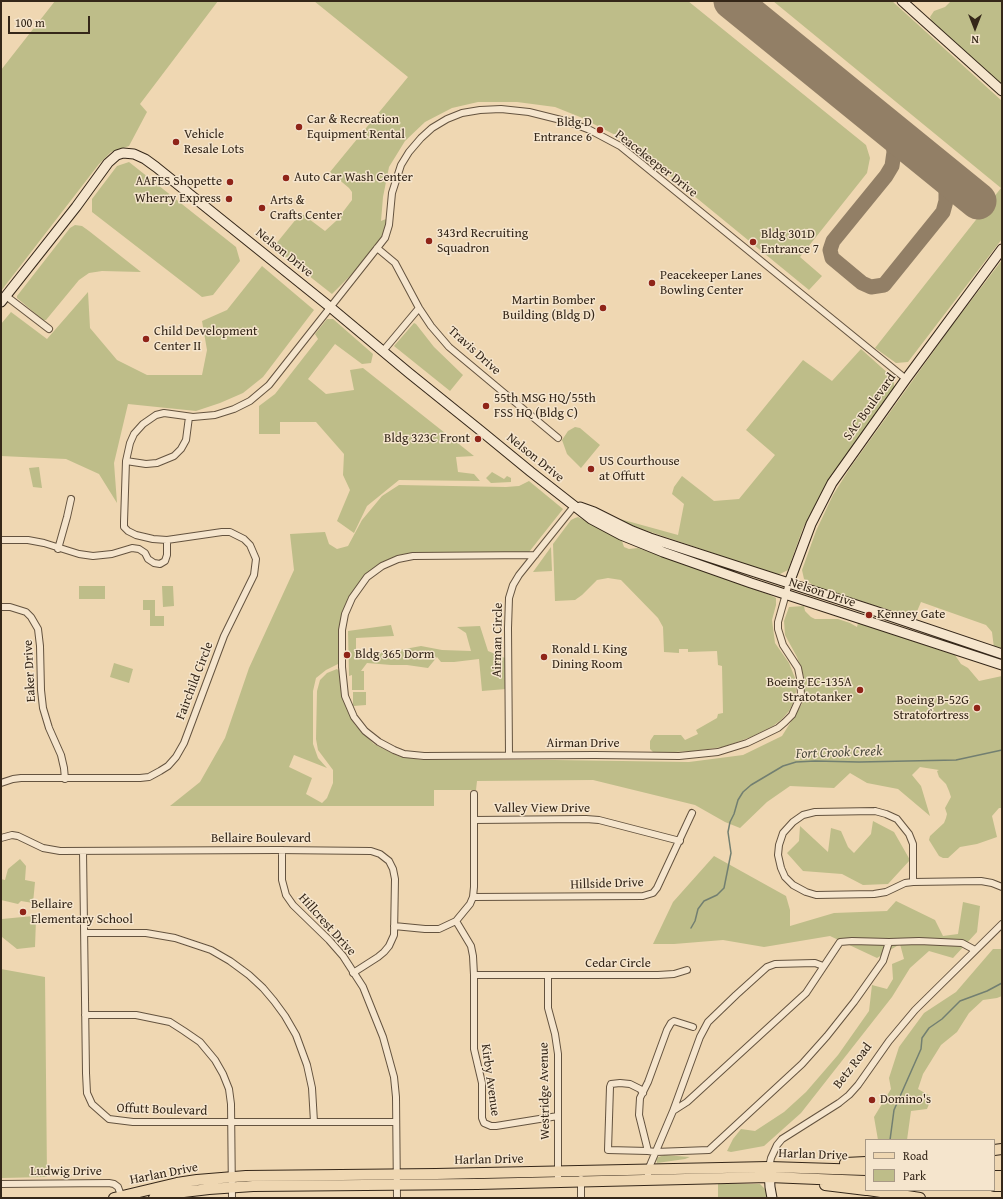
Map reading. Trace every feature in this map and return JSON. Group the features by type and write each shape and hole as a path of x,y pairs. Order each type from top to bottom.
{"main road":[{"path":"769,1172 865,1162"},
{"name":"Harlan Drive","path":"154,1198 190,1191 232,1187 558,1172 648,1175 865,1170"},
{"path":"769,1172 865,1190"},
{"name":"Harlan Drive","path":"769,1172 865,1181"},
{"name":"Harlan Drive","path":"119,1197 177,1183 232,1176 558,1183 648,1175"},
{"path":"874,1191 920,1198"}],"street":[{"path":"902,1 1002,90"},
{"name":"Peacekeeper Drive","path":"330,307 385,238 388,230 390,200 398,171 409,152 421,138 432,128 455,116 471,111 515,110 558,118 590,130 620,146 906,379"},
{"name":"Nelson Drive","path":"3,299 76,207 108,163 117,155 123,153 141,156 591,519 635,542 786,595 1002,665"},
{"name":"Travis Drive","path":"377,248 395,263 419,308 431,326 449,347 558,438"},
{"name":"SAC Boulevard","path":"786,595 805,539 824,496 906,379 1002,249"},
{"path":"3,299 49,329"},
{"path":"189,417 186,440 174,456 157,463 146,464 126,461 127,451 134,434 144,423 156,416 164,414 204,417 225,413 242,406 257,397 275,379 330,307"},
{"path":"383,351 419,308"},
{"name":"Fairchild Circle","path":"1,783 21,778 134,779 149,777 168,766 184,743 224,636 254,575 256,559 250,545 244,539 230,532 217,532 167,540 153,539 128,532 124,527 126,461"},
{"path":"58,549 71,499"},
{"path":"509,755 409,755 394,750 371,737 354,717 345,696 342,667 343,624 352,598 362,583 367,577 382,566 398,559 412,556 534,555 575,505"},
{"name":"Nelson Drive","path":"575,505 594,512 644,536 1002,654"},
{"path":"1,540 28,540 58,549 94,556 112,554 132,548 139,549 145,553 148,559 154,563 160,564 165,561 167,555 167,540"},
{"name":"Airman Circle","path":"509,755 509,598 516,579 534,555"},
{"name":"Airman Drive","path":"509,755 696,755 732,748 747,743 778,728 792,715 800,696 801,687 798,668 783,645 778,629 778,622 786,595"},
{"name":"Eaker Drive","path":"1,607 10,607 26,612 31,616 38,629 43,708 49,728 61,755 65,779"},
{"path":"394,926 425,930 439,929 456,921 465,911 473,898 474,794"},
{"path":"913,882 913,844 904,825 897,819 886,814 875,811 815,812 803,815 788,826 783,833 779,845 778,855 785,877 792,885 806,892 816,894 874,894 886,892 905,883 913,882 981,881 1002,887"},
{"name":"Hillside Drive","path":"473,898 644,896 653,893 657,888 680,841 692,813"},
{"name":"Valley View Drive","path":"474,820 599,820 680,841"},
{"name":"Bellaire Boulevard","path":"1,838 12,835 18,836 35,845 50,850 371,850 380,854 389,861 393,869 395,879 394,926 392,941 384,952 378,957 353,972"},
{"name":"Hillcrest Drive","path":"282,850 282,880 286,895 329,940 353,972 363,987 383,1037 394,1077 396,1097 397,1198"},
{"name":"Offutt Boulevard","path":"83,851 87,1093 92,1104 109,1119 133,1122 396,1122"},
{"name":"Kirby Avenue","path":"456,921 471,946 474,975 474,1049 482,1083 482,1118 484,1123 491,1126 496,1126 558,1116"},
{"name":"Betz Road","path":"772,1198 769,1172 772,1154 782,1139 849,1095 858,1085 888,1041 915,1010 1002,924"},
{"path":"85,933 146,933 175,938 211,950 230,961 249,975 274,1000 296,1035 307,1065 312,1088 314,1122"},
{"path":"673,1111 687,1102 806,993 840,942 919,941 962,943 976,950"},
{"path":"643,1093 640,1089 630,1084 611,1084 608,1150 655,1152 709,1150 802,1064 827,1036 854,1002 883,961 889,942"},
{"path":"648,1175 655,1152 673,1111 700,1037 708,1022 767,968 775,964 815,963 823,966"},
{"name":"Cedar Circle","path":"474,975 658,975 674,974 687,970"},
{"name":"Westridge Avenue","path":"548,976 548,1008 555,1034 558,1054 558,1183"},
{"path":"85,1014 136,1015 170,1022 200,1042 215,1060 229,1089 231,1104 232,1198"},
{"path":"648,1151 639,1115 639,1106 643,1093 671,1022 674,1021 693,1027"},
{"path":"581,1172 581,1198"},
{"name":"Ludwig Drive","path":"1,1184 109,1183 118,1187 119,1197"}],"green space":[{"path":"55,1 218,1 140,104 147,112 129,146 111,152 99,164 1,291 1,70"},
{"path":"314,1 688,1 866,145 870,158 867,173 800,257 822,276 809,290 627,141 580,117 555,107 517,102 478,102 452,108 425,122 405,141 389,167 383,197 381,221 386,219 386,231 355,271 332,294 276,250 275,245 301,213 325,231 336,221 352,200 352,192 330,172 408,77"},
{"path":"773,1 892,1 1002,101 1002,239 908,362 896,363 875,348 1001,188"},
{"path":"951,1 1002,1 1002,85 932,22 930,17 934,11 945,7"},
{"path":"129,162 236,247 240,261 213,295 202,297 92,212 92,199 117,166"},
{"path":"75,225 82,226 141,272 102,271 89,273 79,280 46,320 43,320 17,298 17,296 70,228"},
{"path":"1002,260 1002,651 994,648 992,632 986,625 921,602 915,616 912,617 816,587 804,579 802,570 816,531 833,495 850,468 951,327"},
{"path":"262,266 314,310 263,377 243,393 196,411 128,404 114,463 117,503 99,474 66,459 1,456 1,324 11,312 47,339 88,292 90,328 117,360 147,375 202,375 207,350 202,321 227,310"},
{"path":"327,319 333,319 373,354 371,363 362,364 335,344 308,379 326,394 354,390 350,370 363,368 474,456 456,457 458,472 474,474 480,481 399,480 367,506 354,533 337,521 350,490 343,475 344,454 316,422 280,422 280,434 259,434 259,406 275,394 318,339 315,334"},
{"path":"414,323 434,347 463,375 450,391 394,346"},
{"path":"861,349 890,375 894,380 894,388 835,471 803,528 788,570 778,575 633,526 620,519 678,535 684,504 672,494 674,487 682,476 714,501 739,499 775,455 746,430 803,360 832,381"},
{"path":"575,427 580,428 600,445 581,468 567,454 562,440 568,431"},
{"path":"39,467 42,488 33,487 29,468"},
{"path":"492,472 504,479 507,476 511,478 511,482 491,483 486,478"},
{"path":"529,481 563,509 529,552 421,553 401,555 370,571 355,588 346,604 340,624 340,663 326,670 316,678 313,691 313,744 318,758 327,768 294,755 289,767 312,778 306,794 322,803 327,798 333,783 333,770 318,750 316,739 317,691 320,680 327,673 337,669 339,671 343,700 355,725 374,744 398,756 422,760 689,762 743,755 782,736 802,704 804,677 797,657 785,635 784,621 789,607 804,606 805,611 815,619 838,619 857,627 858,623 955,655 961,664 968,668 979,681 1002,676 1002,808 999,808 992,816 997,837 977,844 960,847 948,858 939,856 929,840 930,836 944,823 947,814 945,808 951,797 946,784 939,777 937,771 939,770 920,767 912,775 921,786 930,816 898,789 867,783 850,773 834,788 790,786 767,802 740,828 725,822 695,805 593,780 477,781 476,790 434,790 434,806 170,806 200,782 225,738 249,668 294,570 290,534 325,532 329,544 337,549 348,546 362,520 382,496 399,485 506,487 519,486"},
{"path":"578,517 622,541 624,547 629,549 638,548 776,598 776,605 772,620 775,643 789,663 795,678 796,691 794,701 789,711 782,719 773,726 751,737 723,747 694,751 654,753 650,749 650,741 654,735 681,735 685,740 698,734 696,730 717,718 718,714 723,713 722,666 718,665 717,651 688,652 688,649 679,649 679,653 664,652 663,627 658,618 621,580 608,578 597,580 575,600 555,601 553,544 571,520"},
{"path":"551,547 552,571 533,572"},
{"path":"79,586 105,586 105,599 79,599"},
{"path":"162,586 173,586 174,606 163,607"},
{"path":"143,600 155,600 155,616 164,616 164,626 150,626 150,610 143,610"},
{"path":"391,625 394,636 356,638 356,655 394,651 421,646 442,650 471,651 466,633 457,627 480,626 488,651 505,658 506,689 482,691 479,659 441,662 437,657 428,668 407,665 367,663 361,671 364,671 364,690 352,690 352,675 349,676 348,631"},
{"path":"114,663 133,669 129,683 110,677"},
{"path":"353,692 366,692 366,705 353,706"},
{"path":"873,821 894,832 910,860 888,884 863,885 842,874 803,871 787,853 799,841 800,826 828,852 831,828 841,831 848,847 854,853 871,834"},
{"path":"714,856 786,896 790,910 790,926 834,913 887,911 896,901 935,920 943,936 958,934 963,902 980,906 977,932 953,958 929,951 910,968 892,997 801,1113 764,1146 731,1152 727,1151 733,1139 741,1129 755,1131 784,1112 806,1092 838,1055 869,1011 872,985 887,989 893,979 892,964 904,959 900,944 877,958 830,936 764,947 723,940 653,944 673,902"},
{"path":"20,859 26,866 25,880 35,882 33,903 21,901 18,904 1,900 1,879 5,880 8,869"},
{"path":"33,916 36,919 35,947 17,949 2,937 2,919"},
{"path":"993,949 1002,949 1002,996 983,1000 969,1013 957,1032 941,1045 923,1074 918,1089 932,1097 927,1109 911,1111 907,1139 878,1139 874,1117 891,1089 889,1078 899,1047 924,1013 956,992"},
{"path":"1,969 45,977 47,1177 1,1178"},
{"path":"664,1155 690,1157 657,1163 656,1158"},
{"path":"718,1184 760,1184 765,1189 768,1198 718,1198"}],"waterway":[{"name":"Fort Crook Creek","path":"691,928 695,921 698,909 704,901 717,895 724,888 731,853 728,832 738,800 743,792 751,785 783,766 796,762 815,761 859,762 956,760 1002,750"},
{"path":"890,1139 894,1110 921,1049 922,1038 929,1028 942,1019 960,1001 987,991 1002,983"}],"taxiway":[{"path":"880,121 888,131 893,144 894,152 892,166 886,176 833,241 830,250 832,258 862,283 871,287 884,285 943,212 946,201 946,189 942,178 932,163"}],"runway":[{"path":"732,1 978,201"}],"place":[{"name":"Car & Recreation Equipment Rental","path":"299,127"},
{"name":"Bldg D Entrance 6","path":"600,130"},
{"name":"Vehicle Resale Lots","path":"176,142"},
{"name":"Auto Car Wash Center","path":"286,178"},
{"name":"AAFES Shopette","path":"230,182"},
{"name":"Wherry Express","path":"229,199"},
{"name":"Arts & Crafts Center","path":"262,208"},
{"name":"343rd Recruiting Squadron","path":"429,241"},
{"name":"Bldg 301D Entrance 7","path":"753,242"},
{"name":"Peacekeeper Lanes Bowling Center","path":"652,283"},
{"name":"Martin Bomber Building (Bldg D)","path":"603,308"},
{"name":"Child Development Center II","path":"146,339"},
{"name":"55th MSG HQ/55th FSS HQ (Bldg C)","path":"486,406"},
{"name":"Bldg 323C Front","path":"478,439"},
{"name":"US Courthouse at Offutt","path":"591,469"},
{"name":"Kenney Gate","path":"869,615"},
{"name":"Bldg 365 Dorm","path":"347,655"},
{"name":"Ronald L King Dining Room","path":"544,657"},
{"name":"Boeing EC-135A Stratotanker","path":"860,690"},
{"name":"Boeing B-52G Stratofortress","path":"977,708"},
{"name":"Bellaire Elementary School","path":"23,912"},
{"name":"Domino's","path":"872,1100"}]}
